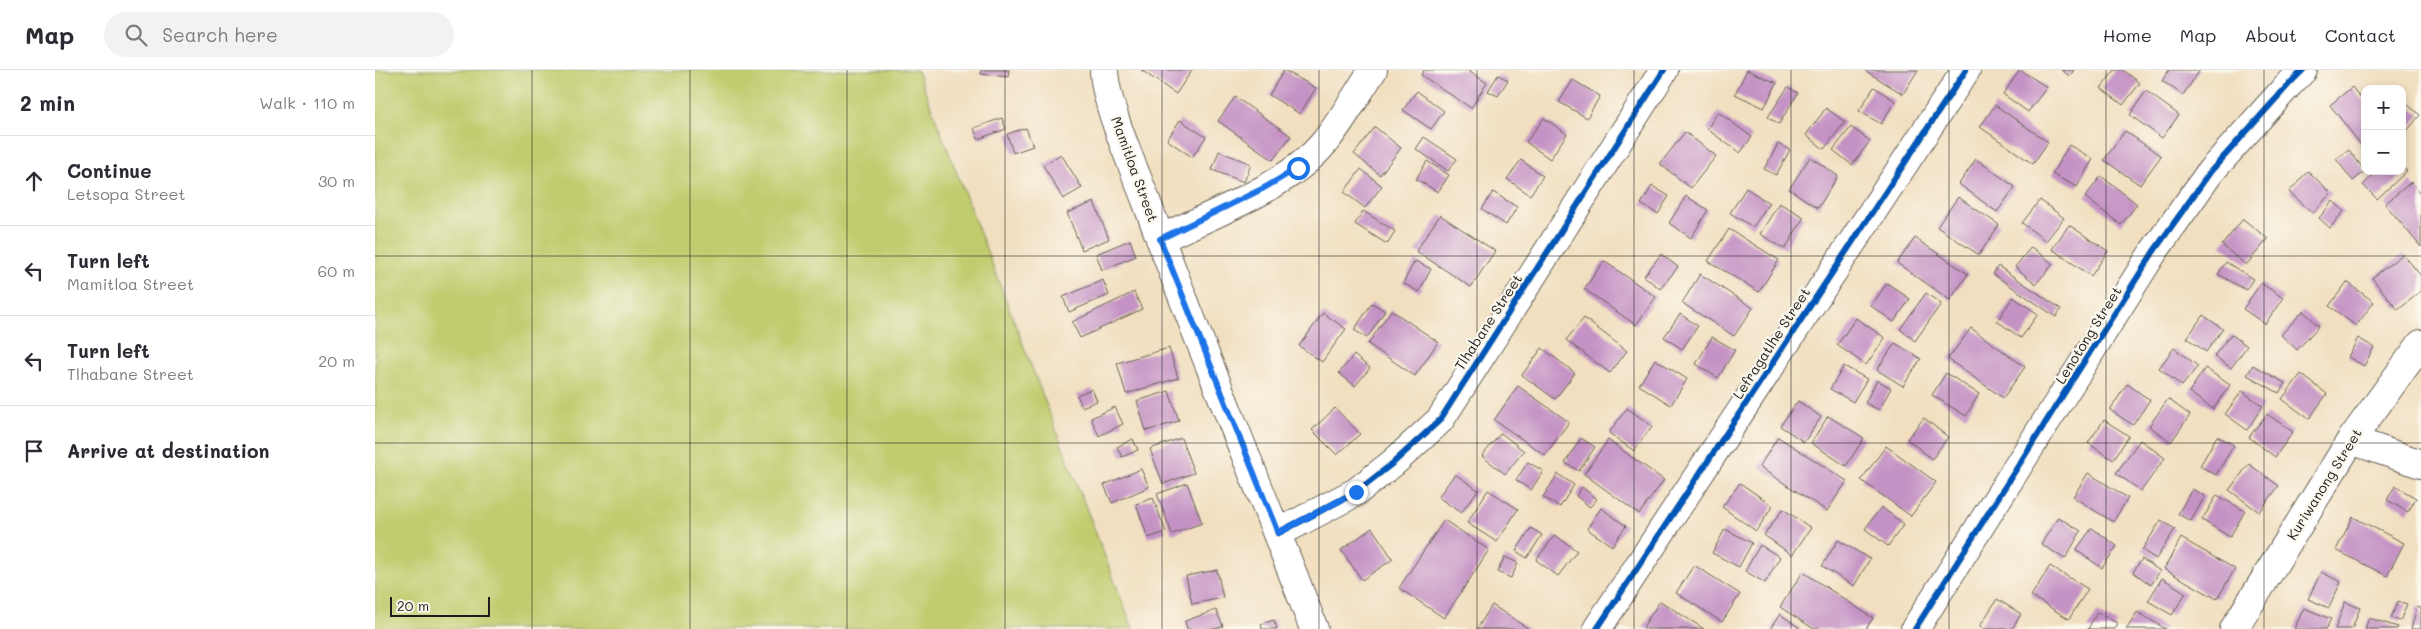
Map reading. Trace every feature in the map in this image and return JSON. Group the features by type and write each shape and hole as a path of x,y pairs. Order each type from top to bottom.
{"street":[{"name":"Mamitloa Street","path":"1104,70 1114,111 1160,239 1278,533 1313,629"},
{"path":"1160,239 1264,188 1298,168 1324,144 1373,70"},
{"name":"Tlhabane Street","path":"1278,533 1356,492 1393,463 1440,420 1664,70"},
{"name":"Lefragatlhe Street","path":"1597,629 1966,70"},
{"name":"Lenotong Street","path":"1915,629 2155,251 2211,171 2289,82 2303,70"},
{"name":"Kuriwanong Street","path":"2234,629 2351,440 2421,344"},
{"path":"2351,440 2421,464"}],"green space":[{"path":"375,70 917,70 1133,629 375,629"}],"building":[{"path":"981,70 1009,70 1008,77 981,74"},
{"path":"1141,70 1192,70 1176,94"},
{"path":"1284,70 1316,88 1300,114 1269,95"},
{"path":"1424,70 1467,70 1487,83 1471,108 1421,75"},
{"path":"1747,70 1777,83 1764,108 1735,94"},
{"path":"1864,70 1918,70 1903,94"},
{"path":"2020,70 2047,87 2028,112 2003,94"},
{"path":"2061,70 2074,70 2070,76"},
{"path":"2115,70 2123,70 2140,83 2123,105 2101,88"},
{"path":"2169,70 2200,70 2183,95 2162,81"},
{"path":"1498,75 1508,80 1498,96 1488,91"},
{"path":"1573,80 1600,96 1587,118 1559,102"},
{"path":"1788,87 1798,93 1779,124 1768,117"},
{"path":"1874,87 1895,101 1881,124 1859,111"},
{"path":"2352,87 2361,99 2361,145 2330,105"},
{"path":"1417,91 1444,111 1431,129 1403,110"},
{"path":"2146,91 2179,115 2162,138 2130,115"},
{"path":"1235,97 1291,136 1273,160 1218,121"},
{"path":"2406,103 2420,115 2406,132"},
{"path":"1995,105 2048,142 2033,164 1980,127"},
{"path":"1826,108 1845,122 1824,149 1806,135"},
{"path":"1718,112 1752,137 1740,153 1707,129"},
{"path":"1002,118 1006,129 978,139 974,128"},
{"path":"1544,118 1567,134 1550,159 1526,142"},
{"path":"1180,120 1206,137 1192,157 1167,140"},
{"path":"1375,127 1401,148 1380,175 1354,154"},
{"path":"1851,127 1870,141 1852,165 1833,150"},
{"path":"1026,128 1033,146 1013,153 1007,134"},
{"path":"2125,131 2161,156 2140,185 2104,160"},
{"path":"1685,132 1716,156 1691,188 1660,164"},
{"path":"1424,137 1457,159 1448,171 1416,149"},
{"path":"1778,144 1790,150 1776,175 1764,169"},
{"path":"2069,145 2093,159 2077,187 2052,174"},
{"path":"2349,150 2361,166 2361,174 2353,181 2336,159"},
{"path":"1219,151 1251,164 1244,182 1212,170"},
{"path":"1061,154 1082,188 1063,199 1043,165"},
{"path":"1810,157 1838,176 1818,208 1789,189"},
{"path":"1976,159 2015,187 1997,212 1959,184"},
{"path":"1521,160 1543,176 1530,195 1507,179"},
{"path":"1427,161 1449,175 1438,192 1416,179"},
{"path":"1361,169 1382,186 1365,208 1344,192"},
{"path":"2308,171 2331,193 2313,213 2289,192"},
{"path":"2373,175 2403,175 2377,199 2363,185"},
{"path":"2101,176 2137,204 2121,225 2085,197"},
{"path":"2411,182 2421,194 2421,247 2385,204"},
{"path":"1652,186 1669,196 1658,214 1641,204"},
{"path":"1746,188 1769,203 1753,227 1730,213"},
{"path":"1493,192 1517,207 1506,225 1482,209"},
{"path":"1686,196 1708,210 1691,238 1669,223"},
{"path":"1958,197 1999,225 1979,255 1937,227"},
{"path":"2040,200 2064,218 2046,241 2022,223"},
{"path":"2333,201 2344,211 2330,228 2319,218"},
{"path":"1094,202 1109,239 1082,250 1067,213"},
{"path":"1779,203 1804,217 1785,249 1760,234"},
{"path":"1363,211 1395,231 1387,244 1355,224"},
{"path":"1440,215 1495,251 1471,287 1416,251"},
{"path":"2243,219 2268,239 2246,265 2222,245"},
{"path":"2069,225 2108,251 2091,276 2052,249"},
{"path":"1729,229 1779,260 1759,292 1708,261"},
{"path":"1915,238 1968,274 1950,300 1897,263"},
{"path":"1130,240 1136,256 1102,270 1096,254"},
{"path":"2031,247 2053,264 2036,284 2015,267"},
{"path":"1661,254 1678,267 1660,289 1644,276"},
{"path":"2403,254 2421,276 2421,291 2398,310 2372,278"},
{"path":"1415,261 1431,269 1419,292 1403,283"},
{"path":"1604,261 1656,297 1636,325 1584,289"},
{"path":"2226,262 2253,279 2246,290 2218,274"},
{"path":"1998,266 2061,309 2056,317 1993,274"},
{"path":"1700,274 1753,308 1734,336 1682,303"},
{"path":"1103,280 1109,295 1069,312 1063,297"},
{"path":"2347,282 2374,302 2356,326 2329,306"},
{"path":"1887,283 1910,299 1894,322 1871,306"},
{"path":"2261,283 2283,298 2265,324 2243,309"},
{"path":"1134,292 1142,309 1080,338 1072,322"},
{"path":"1926,293 1941,304 1915,341 1900,329"},
{"path":"2013,297 2038,314 2021,338 1997,321"},
{"path":"1372,303 1385,311 1367,338 1354,330"},
{"path":"1391,310 1438,342 1415,376 1368,344"},
{"path":"2303,311 2319,326 2297,350 2281,335"},
{"path":"1323,313 1346,329 1322,362 1299,346"},
{"path":"1680,314 1698,326 1682,349 1664,337"},
{"path":"2203,315 2223,329 2206,352 2187,338"},
{"path":"1584,318 1627,351 1610,373 1566,340"},
{"path":"1856,318 1885,338 1866,365 1837,345"},
{"path":"1971,328 2025,367 2003,398 1948,359"},
{"path":"2231,334 2247,346 2231,368 2214,356"},
{"path":"1712,337 1735,350 1718,378 1696,364"},
{"path":"2358,338 2374,347 2364,366 2348,357"},
{"path":"1895,343 1921,359 1903,386 1877,370"},
{"path":"1169,348 1178,378 1126,394 1117,363"},
{"path":"1542,348 1575,373 1555,399 1522,375"},
{"path":"2174,348 2198,366 2182,386 2159,368"},
{"path":"1354,355 1370,368 1355,386 1339,373"},
{"path":"1655,359 1687,379 1671,405 1639,385"},
{"path":"2253,365 2285,383 2279,393 2247,375"},
{"path":"1844,366 1867,379 1853,402 1830,389"},
{"path":"2205,368 2230,385 2213,409 2189,392"},
{"path":"1946,373 1979,394 1966,416 1932,395"},
{"path":"2301,374 2327,394 2309,419 2282,399"},
{"path":"1877,380 1891,388 1879,410 1865,403"},
{"path":"2127,384 2150,400 2133,425 2110,410"},
{"path":"1518,386 1569,422 1545,455 1494,420"},
{"path":"1092,389 1097,401 1082,407 1077,395"},
{"path":"1169,391 1179,421 1146,431 1137,401"},
{"path":"2242,391 2263,406 2247,430 2225,414"},
{"path":"2168,399 2190,415 2171,442 2149,426"},
{"path":"1798,401 1821,417 1804,442 1780,426"},
{"path":"1115,407 1123,424 1099,436 1091,418"},
{"path":"1335,408 1360,434 1337,455 1312,430"},
{"path":"1627,408 1652,426 1634,451 1609,433"},
{"path":"2267,414 2293,432 2275,457 2249,437"},
{"path":"1828,416 1864,438 1846,466 1811,443"},
{"path":"1924,418 1948,437 1932,459 1907,439"},
{"path":"2104,420 2129,436 2113,460 2088,443"},
{"path":"1501,433 1524,451 1505,474 1482,456"},
{"path":"2217,436 2234,445 2216,475 2200,466"},
{"path":"1778,437 1847,481 1827,511 1759,467"},
{"path":"1181,438 1194,473 1163,484 1150,449"},
{"path":"1581,438 1595,447 1579,471 1565,463"},
{"path":"1133,439 1138,450 1122,457 1117,447"},
{"path":"1608,440 1664,480 1639,514 1584,474"},
{"path":"2140,440 2165,458 2141,491 2116,473"},
{"path":"1886,446 1936,482 1911,516 1861,480"},
{"path":"1528,462 1543,471 1531,490 1516,480"},
{"path":"2249,464 2279,486 2259,512 2229,490"},
{"path":"1141,469 1149,487 1112,503 1104,485"},
{"path":"2088,473 2128,498 2113,522 2073,497"},
{"path":"1455,474 1478,490 1461,513 1438,497"},
{"path":"1558,474 1574,485 1560,507 1543,497"},
{"path":"1187,483 1202,523 1172,534 1157,494"},
{"path":"1740,483 1773,506 1756,531 1722,507"},
{"path":"2395,486 2416,498 2408,512 2387,500"},
{"path":"1582,487 1597,499 1590,507 1576,496"},
{"path":"2192,489 2205,496 2191,521 2178,514"},
{"path":"1488,490 1518,509 1497,542 1467,523"},
{"path":"2217,495 2245,511 2230,537 2202,520"},
{"path":"1153,498 1166,532 1148,538 1136,504"},
{"path":"1881,507 1904,524 1888,546 1865,529"},
{"path":"1601,508 1626,526 1612,546 1587,529"},
{"path":"1783,509 1811,528 1792,555 1764,535"},
{"path":"2058,517 2081,531 2065,559 2041,544"},
{"path":"2353,517 2404,543 2387,576 2336,550"},
{"path":"1444,520 1489,550 1444,618 1399,588"},
{"path":"2161,520 2175,529 2156,559 2142,550"},
{"path":"1372,528 1393,559 1362,580 1341,550"},
{"path":"1531,528 1542,535 1527,558 1516,551"},
{"path":"2092,528 2117,546 2102,568 2076,550"},
{"path":"1725,529 1752,543 1739,567 1712,553"},
{"path":"1555,535 1577,551 1558,576 1536,560"},
{"path":"2181,538 2235,569 2217,599 2164,569"},
{"path":"1838,540 1870,559 1854,586 1822,566"},
{"path":"1760,545 1780,557 1765,583 1745,571"},
{"path":"1505,557 1518,563 1511,578 1497,572"},
{"path":"2142,559 2160,571 2151,585 2133,572"},
{"path":"1694,565 1740,594 1722,622 1676,593"},
{"path":"2050,566 2088,589 2069,619 2031,596"},
{"path":"1217,570 1223,598 1192,604 1186,576"},
{"path":"1803,572 1873,618 1866,629 1814,629 1780,607"},
{"path":"2321,572 2341,582 2329,608 2308,599"},
{"path":"2162,578 2186,593 2172,615 2148,601"},
{"path":"1997,599 2021,614 2012,629 1984,629 1980,626"},
{"path":"1660,601 1704,629 1646,629 1643,627"},
{"path":"2398,601 2407,604 2400,621 2391,618"},
{"path":"2345,602 2360,608 2352,629 2335,629"},
{"path":"1492,605 1529,629 1477,629"},
{"path":"2417,607 2421,608 2421,629 2411,629"},
{"path":"2304,608 2331,619 2326,629 2294,629"},
{"path":"1216,610 1223,626 1216,629 1187,629 1185,621"},
{"path":"2097,612 2117,623 2114,629 2088,629"},
{"path":"2137,612 2166,629 2126,629"},
{"path":"1780,614 1801,629 1770,629"},
{"path":"2369,618 2398,627 2397,629 2365,629"},
{"path":"1274,620 1277,629 1262,629 1261,624"}],"cycle path":[{"path":"1278,533 1356,492 1393,463 1440,420 1664,70"},
{"path":"1597,629 1966,70"},
{"path":"1915,629 2154,251 2211,171 2303,70"}],"route":[{"path":"1298,168 1264,188 1160,239 1278,533 1356,492"}]}
